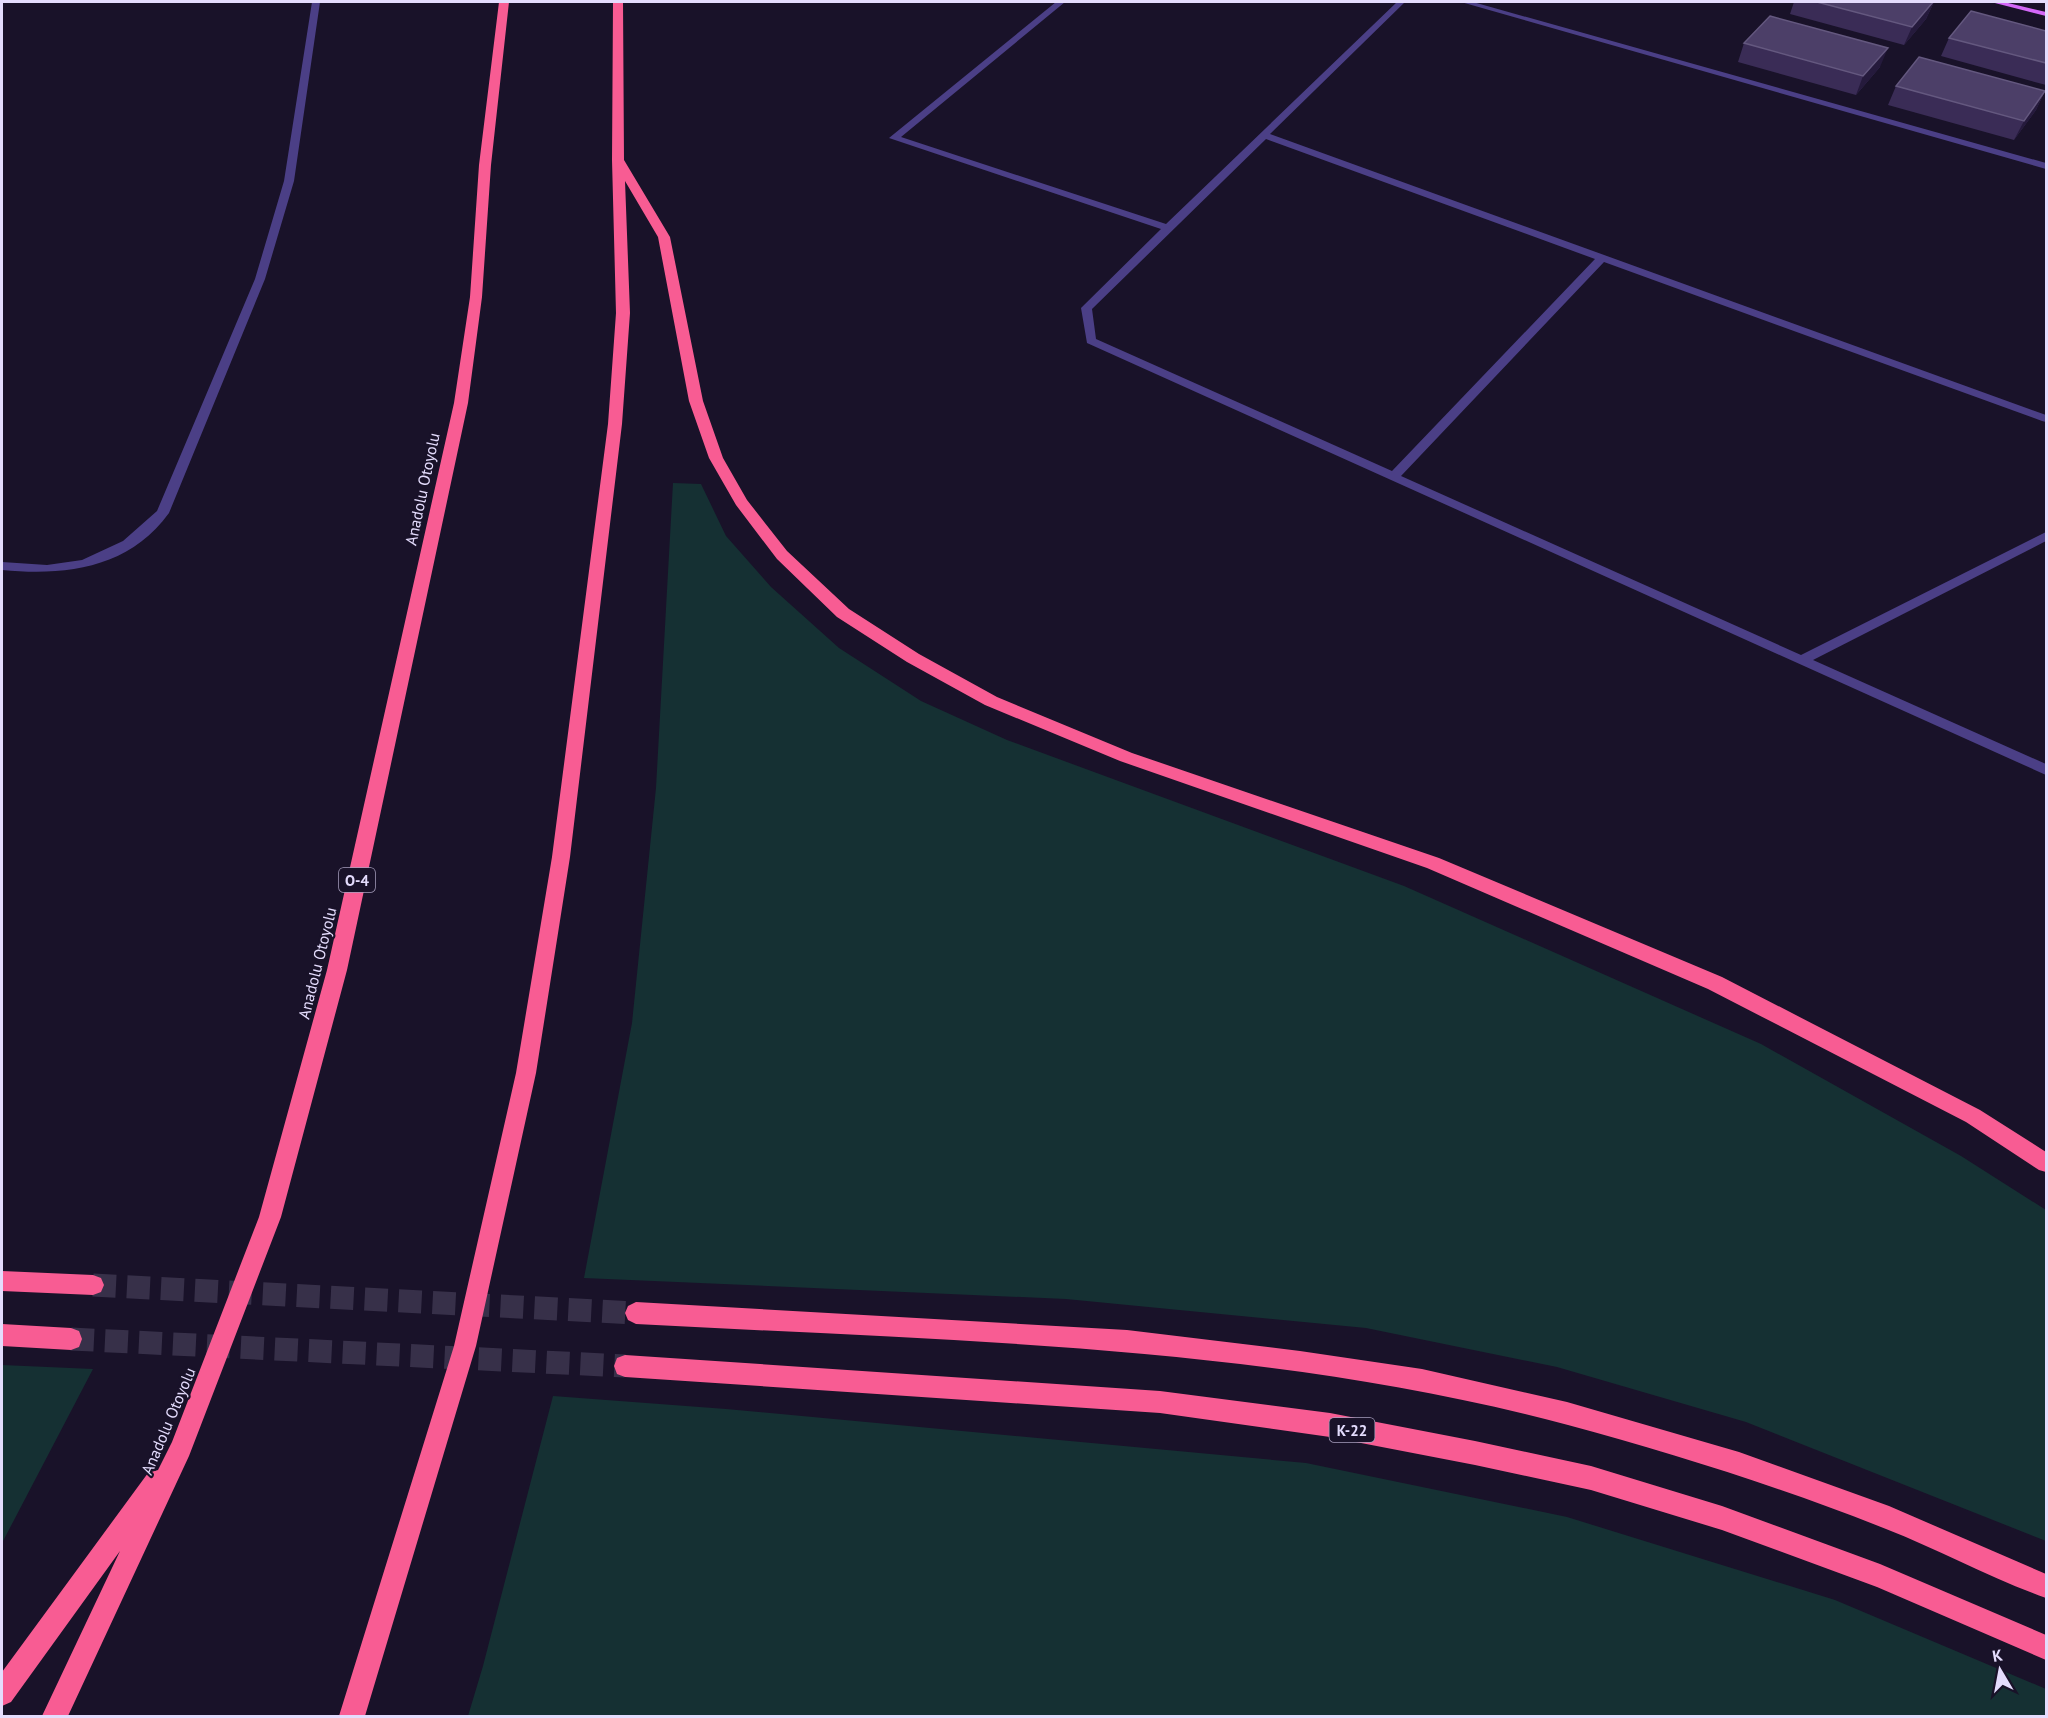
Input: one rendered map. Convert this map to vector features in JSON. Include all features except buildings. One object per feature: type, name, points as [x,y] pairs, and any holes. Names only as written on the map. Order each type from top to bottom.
[{"type":"highway","name":"Anadolu Otoyolu","points":[[55,1716],[180,1448],[270,1217],[340,958],[461,403],[476,297],[485,165],[504,2]]},
{"type":"highway","points":[[352,1716],[465,1346],[526,1073],[561,857],[615,424],[623,313],[618,160],[618,2]]},
{"type":"highway","points":[[618,160],[664,237],[696,401],[716,458],[741,502],[782,555],[843,613],[913,658],[991,701],[1126,757],[1433,863],[1715,983],[1973,1116],[2046,1163]]},
{"type":"highway","points":[[2,1281],[93,1285]]},
{"type":"highway","points":[[636,1313],[1127,1341],[1300,1362],[1422,1380],[1567,1413],[1739,1464],[1889,1518],[2046,1586]]},
{"type":"highway","points":[[2,1335],[71,1339]]},
{"type":"highway","name":"K-22","points":[[625,1366],[1160,1402],[1330,1425],[1475,1453],[1591,1478],[1722,1518],[1880,1576],[2046,1648]]},
{"type":"highway","points":[[2,1693],[180,1448]]},
{"type":"main road","points":[[1995,2],[2046,14]]},
{"type":"street","points":[[2,566],[53,569],[90,563],[121,549],[150,527],[163,513],[260,279],[289,181],[316,2]]},
{"type":"street","points":[[1061,2],[894,138],[1168,228]]},
{"type":"street","points":[[1401,2],[1086,308],[1091,341],[1804,659],[2046,770]]},
{"type":"street","points":[[1465,2],[2046,166]]},
{"type":"street","points":[[1264,135],[2046,419]]},
{"type":"street","points":[[1394,476],[1602,258]]},
{"type":"street","points":[[1804,659],[2046,536]]},
{"type":"green space","points":[[673,483],[701,484],[726,536],[771,587],[839,648],[921,701],[1007,740],[1404,886],[1761,1044],[1961,1156],[2046,1210],[2046,1541],[1746,1422],[1557,1367],[1366,1328],[1066,1299],[584,1278],[632,1023],[656,788]]},
{"type":"green space","points":[[2,1365],[93,1369],[2,1543]]},
{"type":"green space","points":[[553,1396],[726,1409],[1306,1463],[1567,1517],[1835,1600],[2046,1689],[2046,1716],[468,1716]]},
{"type":"tunnel","points":[[93,1285],[636,1313]]},
{"type":"tunnel","points":[[71,1339],[625,1366]]}]
